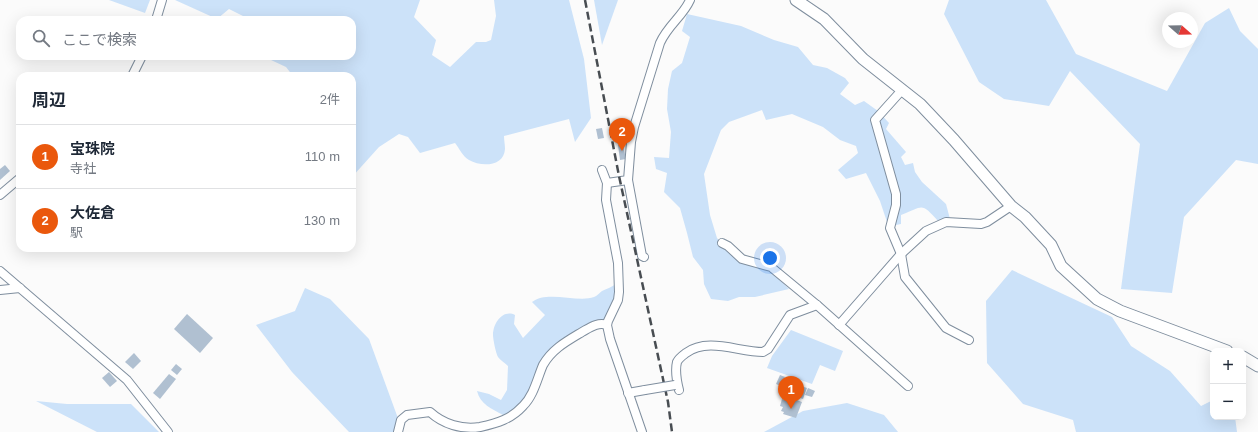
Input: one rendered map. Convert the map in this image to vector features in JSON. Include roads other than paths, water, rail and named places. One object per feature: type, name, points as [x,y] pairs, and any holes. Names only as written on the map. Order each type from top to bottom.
[{"type":"street","points":[[157,16],[162,0]]},
{"type":"street","points":[[644,257],[642,256],[628,180],[631,142],[634,127],[664,33],[687,7],[690,0]]},
{"type":"street","points":[[796,0],[824,19],[862,59],[920,104],[954,140],[1011,206],[1025,217],[1051,245],[1061,266],[1097,299],[1120,311],[1219,348]]},
{"type":"street","points":[[134,72],[140,60]]},
{"type":"street","points":[[902,90],[875,120],[896,194],[896,205],[890,228],[901,254],[905,277],[946,328],[969,340]]},
{"type":"street","points":[[602,170],[607,183],[606,200],[618,264],[619,292],[618,300],[608,321],[610,339],[642,432]]},
{"type":"street","points":[[607,183],[628,180]]},
{"type":"street","points":[[0,195],[16,181]]},
{"type":"street","points":[[839,325],[901,254],[926,230],[942,223],[983,223],[1011,206]]},
{"type":"street","points":[[722,243],[728,246],[742,259],[771,266],[908,386]]},
{"type":"street","points":[[0,271],[127,380],[168,432]]},
{"type":"street","points":[[0,290],[20,288]]},
{"type":"street","points":[[628,393],[677,386],[678,360],[688,351],[706,346],[719,346],[763,352],[768,349],[790,315],[817,305]]},
{"type":"street","points":[[398,432],[401,420],[407,415],[430,412],[438,420],[469,428],[491,425],[509,419],[528,400],[543,366],[552,353],[567,341],[595,325],[608,325]]},
{"type":"street","points":[[1246,359],[1258,366]]},
{"type":"railway","points":[[585,0],[619,176],[668,402],[672,432]]},
{"type":"place","name":"大佐倉","points":[[622,151]]},
{"type":"place","name":"宝珠院","points":[[791,409]]}]
